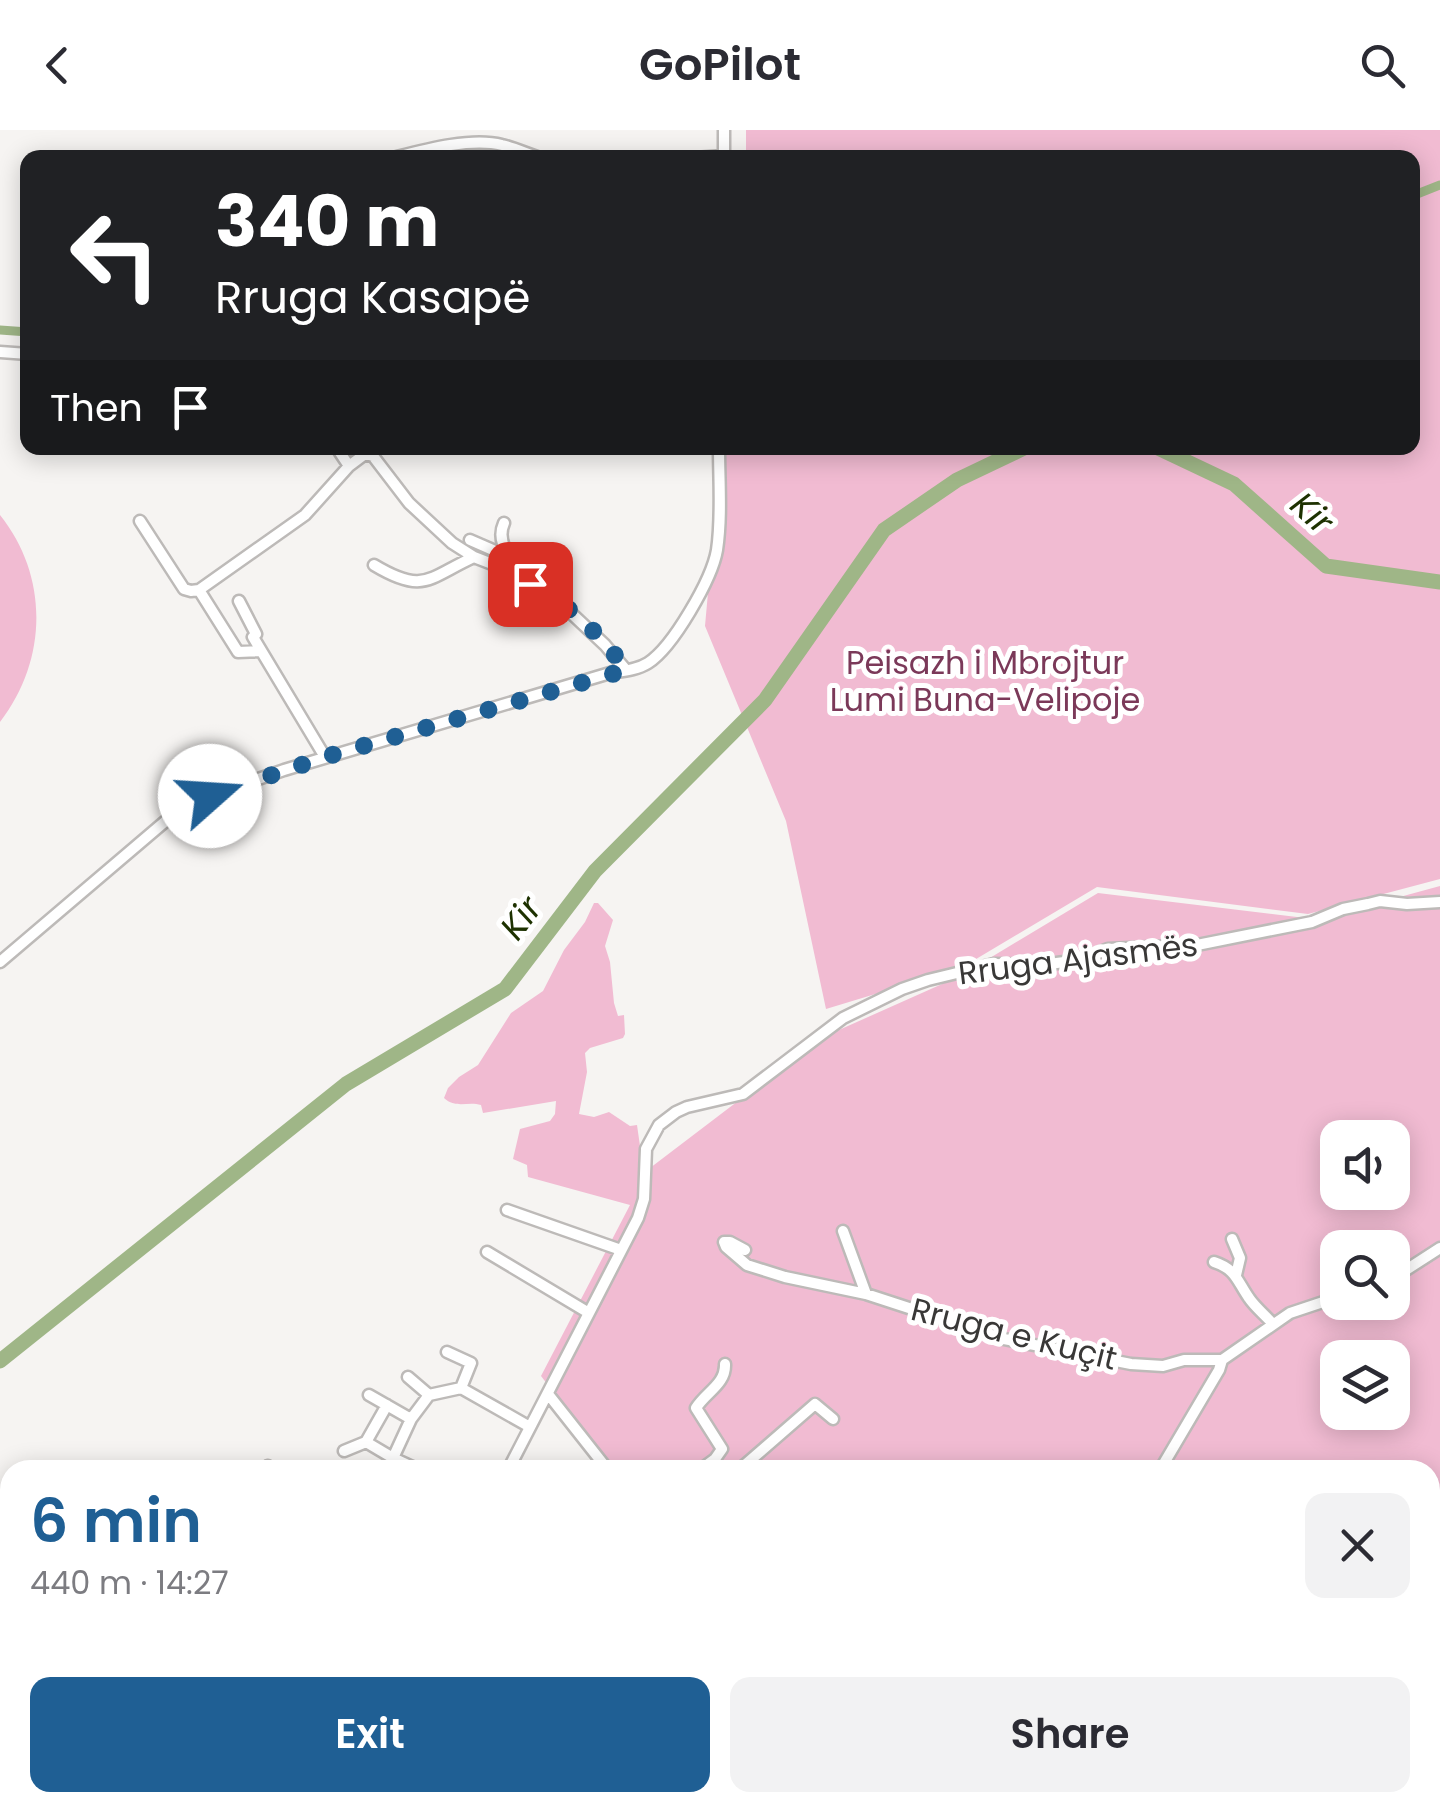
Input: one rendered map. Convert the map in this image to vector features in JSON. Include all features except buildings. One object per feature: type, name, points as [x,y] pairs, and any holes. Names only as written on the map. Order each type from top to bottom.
[{"type":"street","points":[[422,150],[481,142],[518,150]]},
{"type":"street","points":[[341,455],[349,466]]},
{"type":"street","points":[[140,521],[184,589],[199,590],[304,515],[349,466],[365,455]]},
{"type":"street","points":[[374,455],[409,503],[452,543],[555,598]]},
{"type":"street","points":[[0,962],[185,807],[325,757],[650,662],[695,604],[714,563],[718,542],[719,455]]},
{"type":"street","points":[[504,523],[500,530],[512,559]]},
{"type":"street","points":[[470,540],[512,559],[593,632],[626,670]]},
{"type":"street","points":[[374,565],[395,578],[424,582],[474,557]]},
{"type":"street","points":[[199,590],[238,652],[261,651]]},
{"type":"street","points":[[239,601],[256,634],[253,638],[325,757]]},
{"type":"street","name":"Rruga Ajasmës","points":[[622,1250],[642,1208],[646,1149],[659,1125],[676,1112],[743,1094],[854,1010],[928,980],[994,964],[1041,965],[1080,960],[1108,949],[1185,946],[1312,922],[1343,909],[1380,902],[1440,902]]},
{"type":"street","points":[[507,1210],[622,1250],[513,1460]]},
{"type":"street","name":"Rruga e Kuçit","points":[[843,1231],[866,1294]]},
{"type":"street","points":[[1232,1239],[1240,1258],[1236,1275]]},
{"type":"street","name":"Rruga e Kuçit","points":[[745,1250],[724,1242],[747,1265],[866,1294],[982,1333],[1109,1361],[1163,1366],[1202,1358],[1222,1360]]},
{"type":"street","points":[[1410,1267],[1440,1248]]},
{"type":"street","points":[[488,1252],[589,1313]]},
{"type":"street","points":[[1214,1262],[1236,1275],[1250,1300],[1272,1323]]},
{"type":"street","points":[[1166,1460],[1222,1360],[1272,1323],[1320,1303]]},
{"type":"street","points":[[447,1352],[471,1363],[460,1388]]},
{"type":"street","points":[[715,1459],[721,1445],[696,1408],[725,1376],[725,1364]]},
{"type":"street","points":[[408,1377],[430,1395]]},
{"type":"street","points":[[392,1458],[411,1420],[430,1395],[460,1388],[530,1427]]},
{"type":"street","points":[[548,1394],[600,1460]]},
{"type":"street","points":[[369,1395],[411,1420]]},
{"type":"street","points":[[344,1451],[366,1442],[387,1406]]},
{"type":"street","points":[[751,1460],[810,1406],[820,1406],[833,1418]]},
{"type":"street","points":[[366,1442],[396,1460]]},
{"type":"green space","name":"Peisazh i Mbrojtur Lumi Buna-Velipoje","points":[[746,130],[1440,130],[1440,879],[1308,914],[1097,887],[961,968],[826,1009],[786,821],[705,626],[720,455],[1420,455],[1420,150],[746,150]]},
{"type":"green space","points":[[0,515],[27,564],[36,618],[27,672],[0,722]]},
{"type":"green space","points":[[1440,886],[1440,1460],[605,1460],[541,1376],[630,1205],[528,1177],[527,1165],[513,1159],[520,1129],[550,1121],[556,1101],[483,1113],[481,1105],[458,1104],[444,1098],[459,1077],[478,1065],[511,1013],[543,991],[594,903],[613,920],[605,946],[614,1003],[618,1016],[624,1015],[625,1034],[585,1053],[587,1072],[579,1114],[594,1117],[609,1112],[630,1126],[637,1125],[640,1188],[650,1168],[821,1038],[960,976],[1098,893],[1297,917],[1330,916]]},
{"type":"waterway","points":[[1420,193],[1440,185]]},
{"type":"waterway","points":[[0,330],[20,331]]},
{"type":"waterway","name":"Kir","points":[[0,1361],[346,1084],[505,989],[595,871],[765,700],[884,530],[957,480],[1009,455]]},
{"type":"waterway","name":"Kir","points":[[1173,455],[1234,484],[1326,566],[1440,582]]},
{"type":"route","points":[[210,796],[325,757],[626,670],[564,605],[530,584]]}]
